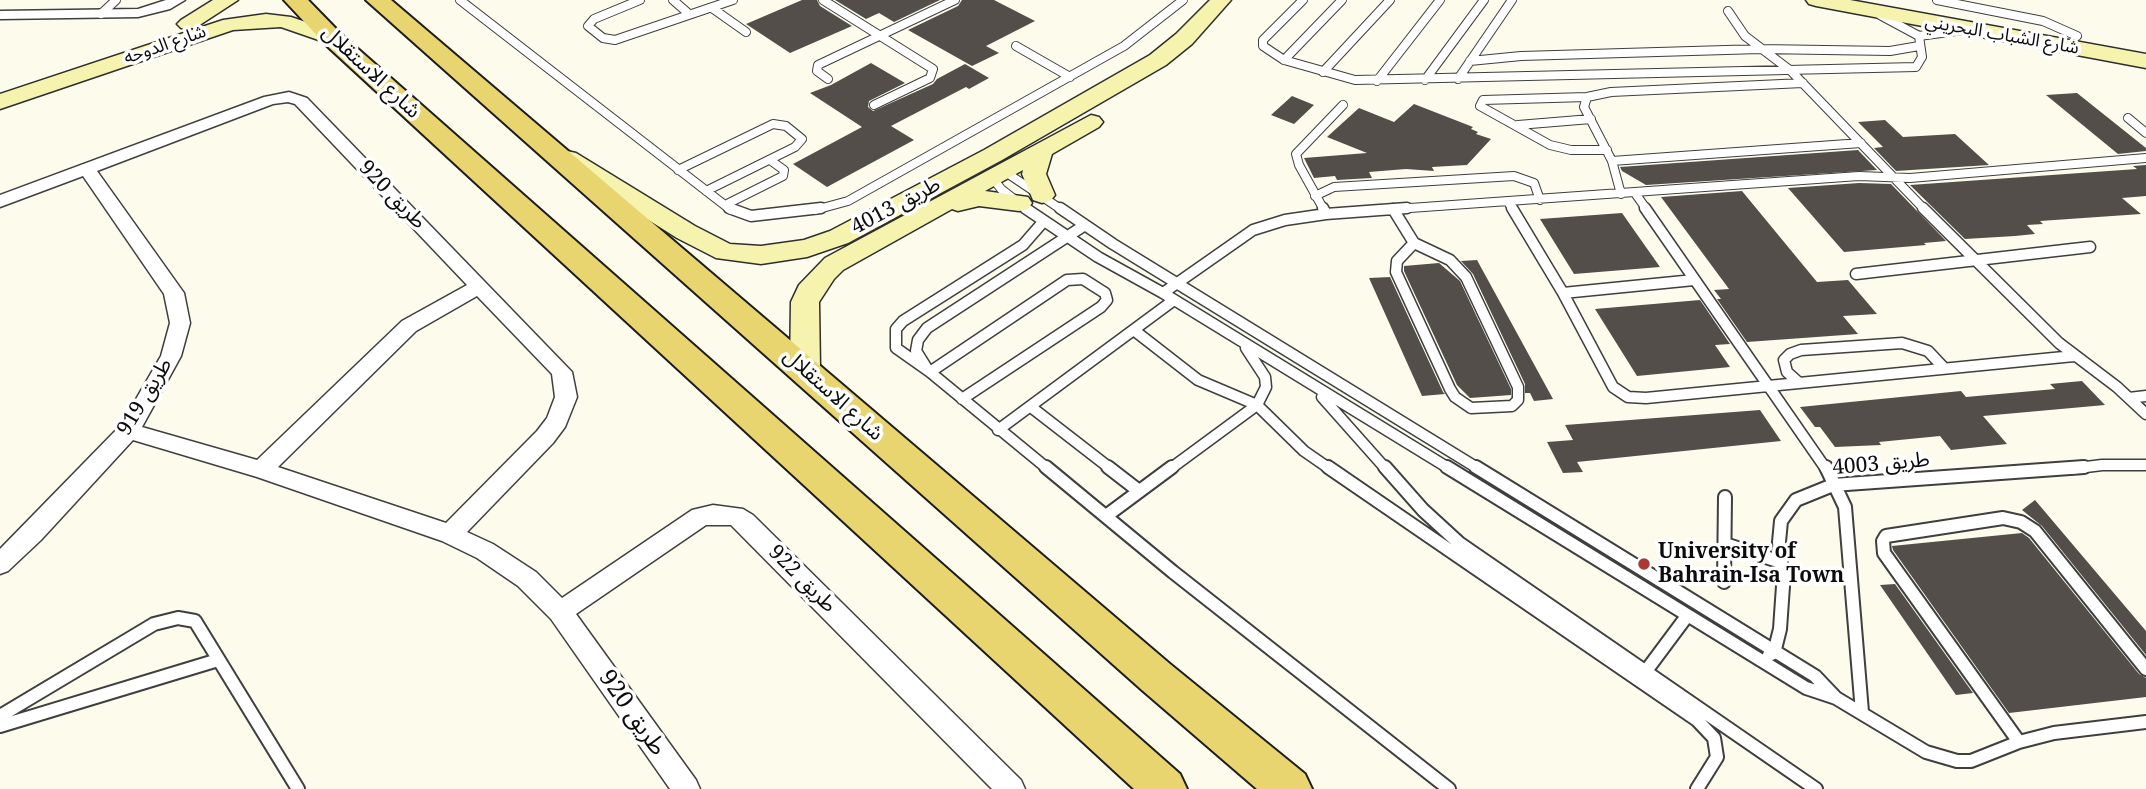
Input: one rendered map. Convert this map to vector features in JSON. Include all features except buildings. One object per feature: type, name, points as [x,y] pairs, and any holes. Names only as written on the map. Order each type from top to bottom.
[{"type":"main road","name":"شارع الاستقلال","points":[[295,0],[333,39],[1165,789]]},
{"type":"main road","name":"شارع الاستقلال","points":[[377,0],[805,369],[1146,668],[1290,789]]},
{"type":"street","points":[[0,15],[100,14],[151,10],[178,0]]},
{"type":"street","name":"شارع الدوحه","points":[[0,91],[171,32],[198,20],[228,0]]},
{"type":"street","name":"طريق 4013","points":[[805,369],[805,302],[816,282],[834,264],[940,207],[989,168],[1158,60],[1221,0]]},
{"type":"street","name":"طريق 4013","points":[[549,147],[703,242],[725,252],[761,255],[807,248],[839,237],[989,168],[1040,152],[1144,90],[1198,52],[1229,19],[1242,0]]},
{"type":"street","name":"شارع الشباب البحريني","points":[[1816,0],[2146,61]]},
{"type":"street","name":"شارع الشباب البحريني","points":[[1889,0],[2146,48]]},
{"type":"street","name":"شارع الدوحه","points":[[0,102],[230,24],[284,21],[333,39]]},
{"type":"street","name":"طريق 920","points":[[0,201],[270,100],[296,98],[562,372],[566,397],[557,421],[545,437],[450,534]]},
{"type":"street","points":[[940,207],[979,198],[1030,199],[1040,152]]},
{"type":"street","name":"طريق 919","points":[[0,564],[33,533],[129,431],[171,356],[180,323],[174,293],[87,169]]},
{"type":"street","points":[[261,470],[409,326],[479,286]]},
{"type":"street","name":"طريق 920","points":[[129,431],[261,470],[450,534],[485,551],[527,579],[561,612],[686,789]]},
{"type":"street","name":"طريق 922","points":[[561,612],[700,517],[724,514],[735,516],[755,532],[1012,789]]},
{"type":"lane","points":[[100,14],[116,0]]},
{"type":"lane","points":[[460,0],[734,212],[751,216],[811,211],[848,201],[1135,39],[1183,0]]},
{"type":"lane","points":[[640,0],[594,19],[588,26],[603,38],[615,40],[733,0]]},
{"type":"lane","points":[[673,0],[689,14]]},
{"type":"lane","points":[[824,0],[930,66],[933,74],[924,81],[874,105]]},
{"type":"lane","points":[[828,79],[817,71],[818,65],[955,0]]},
{"type":"lane","points":[[1303,0],[1263,40],[1266,50],[1284,60],[1322,72],[1348,79],[1377,81],[1916,67],[1922,57],[1919,36]]},
{"type":"lane","points":[[1284,60],[1342,0]]},
{"type":"lane","points":[[1322,72],[1390,0]]},
{"type":"lane","points":[[1377,81],[1440,0]]},
{"type":"lane","points":[[1425,80],[1484,0]]},
{"type":"lane","points":[[1458,79],[1512,0]]},
{"type":"lane","points":[[1937,0],[2043,21],[2077,36]]},
{"type":"lane","points":[[712,8],[746,32]]},
{"type":"lane","points":[[1861,9],[1890,19],[1919,36],[1972,30]]},
{"type":"lane","points":[[1728,11],[1745,36],[1791,71],[1891,176],[2074,356],[2146,414]]},
{"type":"lane","points":[[1016,46],[1070,77]]},
{"type":"lane","points":[[1470,61],[1760,49],[1889,51],[1919,46]]},
{"type":"lane","points":[[1606,150],[1571,150],[1550,145],[1518,125],[1484,109],[1480,102],[1587,97],[1611,92],[1803,83]]},
{"type":"lane","points":[[1587,97],[1584,107],[1612,161],[1621,194]]},
{"type":"lane","points":[[1326,214],[1298,165],[1296,154],[1343,105]]},
{"type":"lane","points":[[2127,118],[2146,133]]},
{"type":"lane","points":[[1518,125],[1591,119]]},
{"type":"lane","points":[[678,170],[768,126],[782,125],[800,136],[799,145],[706,191]]},
{"type":"lane","points":[[1612,161],[1861,143]]},
{"type":"lane","points":[[1163,293],[1253,230],[1284,220],[1326,214],[1859,176],[1924,177],[2146,158]]},
{"type":"lane","points":[[725,205],[783,176],[784,170],[770,160]]},
{"type":"lane","points":[[989,168],[1030,199],[1085,225],[1815,676],[1836,698]]},
{"type":"lane","points":[[989,168],[1030,199],[1043,222],[1067,237],[1163,293],[1806,688],[1836,698],[1926,752],[1957,761],[1971,761],[2018,742],[2078,729],[2146,722]]},
{"type":"lane","points":[[1315,196],[1334,187],[1514,176],[1534,183],[1540,200]]},
{"type":"lane","points":[[1634,192],[1766,385],[1817,453],[1844,507],[1862,712]]},
{"type":"lane","points":[[1508,202],[1563,293],[1613,387],[1628,397],[1646,398],[1797,381],[2074,356]]},
{"type":"lane","points":[[1393,209],[1414,243],[1450,260],[1466,277],[1518,387],[1518,400],[1512,407],[1471,408],[1455,397],[1450,389],[1396,272],[1397,261],[1414,243]]},
{"type":"lane","points":[[1043,222],[1023,245],[916,311],[896,329],[896,348],[930,372],[998,430],[1448,789]]},
{"type":"lane","points":[[930,372],[916,351],[918,340],[927,328],[1085,225]]},
{"type":"lane","points":[[1856,274],[2090,247]]},
{"type":"lane","points":[[930,372],[1067,280],[1083,279],[1105,293],[1107,300],[1101,307],[962,399]]},
{"type":"lane","points":[[1563,293],[1694,280]]},
{"type":"lane","points":[[946,292],[961,304]]},
{"type":"lane","points":[[998,430],[1174,300]]},
{"type":"lane","points":[[1135,331],[1198,380],[1257,405],[1304,451],[1697,720],[1714,737],[1717,757],[1697,789]]},
{"type":"lane","points":[[1105,516],[1257,405],[1266,387],[1265,377],[1243,342]]},
{"type":"lane","points":[[1797,381],[1787,372],[1784,360],[1790,354],[1801,350],[1902,343],[1928,351],[1944,368]]},
{"type":"lane","points":[[1314,388],[1423,510],[1459,543],[1816,789]]},
{"type":"lane","points":[[2129,398],[2146,396]]},
{"type":"lane","points":[[1031,407],[1139,491]]},
{"type":"lane","name":"طريق 4003","points":[[1774,653],[1780,629],[1783,586],[1780,531],[1787,509],[1796,500],[1833,485],[2046,472],[2102,465],[2146,465]]},
{"type":"lane","points":[[1724,582],[1725,497]]},
{"type":"lane","points":[[2018,742],[1884,553],[1882,548],[1886,537],[2003,518],[2021,522],[2035,531],[2146,669]]},
{"type":"lane","points":[[1725,544],[1780,562]]},
{"type":"lane","points":[[1646,671],[1687,616]]},
{"type":"lane","points":[[0,716],[154,624],[178,618],[195,621],[298,789]]},
{"type":"lane","points":[[1760,660],[1774,653]]},
{"type":"lane","points":[[0,726],[218,660]]},
{"type":"place","name":"University of Bahrain-Isa Town","points":[[1644,564]]}]
